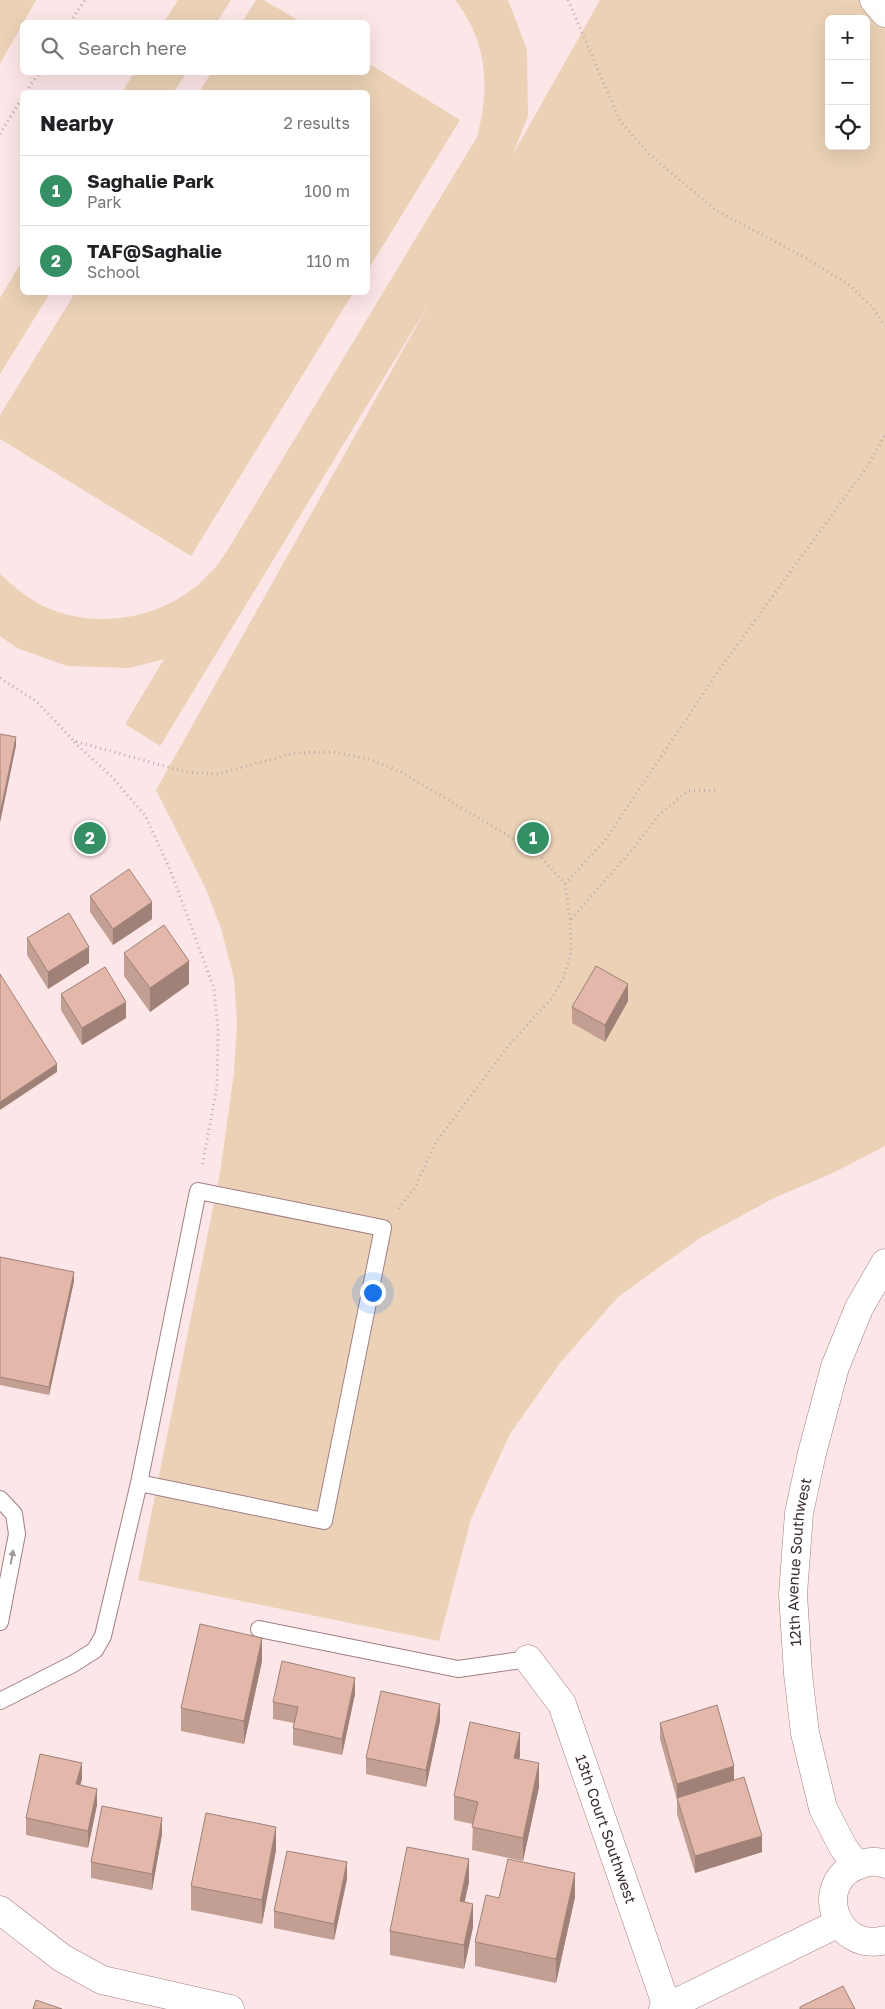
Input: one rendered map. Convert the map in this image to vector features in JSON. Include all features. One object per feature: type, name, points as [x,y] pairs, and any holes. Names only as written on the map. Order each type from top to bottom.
[{"type":"street","name":"12th Avenue Southwest","points":[[856,1865],[843,1847],[823,1808],[805,1733],[798,1674],[793,1594],[799,1513],[812,1452],[835,1367],[859,1308],[885,1262]]},
{"type":"street","name":"13th Court Southwest","points":[[528,1659],[562,1704],[671,2007]]},
{"type":"street","points":[[885,1864],[869,1862],[856,1865],[840,1878],[832,1897],[834,1911],[839,1923],[849,1934],[862,1940],[876,1942],[885,1940]]},
{"type":"street","points":[[0,1910],[62,1958],[102,1980],[230,2009]]},
{"type":"street","points":[[671,2007],[839,1923]]},
{"type":"lane","points":[[0,1701],[73,1664],[95,1650],[103,1636],[139,1483],[198,1191],[383,1228],[324,1520],[139,1483]]},
{"type":"lane","points":[[0,1500],[14,1514],[17,1534],[0,1622]]},
{"type":"lane","points":[[260,1629],[458,1669],[528,1659]]},
{"type":"path","points":[[71,20],[85,0]]},
{"type":"path","points":[[568,0],[620,122],[650,155],[717,211],[802,256],[848,284],[873,308],[885,326]]},
{"type":"path","points":[[27,90],[37,75]]},
{"type":"path","points":[[0,134],[20,101]]},
{"type":"path","points":[[565,884],[604,840],[724,664],[869,464],[885,435]]},
{"type":"path","points":[[0,678],[36,701],[111,776],[145,815],[171,872],[214,988],[218,1031],[217,1086],[198,1191]]},
{"type":"path","points":[[74,741],[186,772],[217,774],[295,753],[334,752],[369,759],[401,772],[536,852],[565,884],[570,920],[571,952],[563,978],[552,998],[510,1044],[436,1142],[414,1189],[383,1228]]},
{"type":"path","points":[[570,920],[632,850],[659,815],[688,791],[717,790]]},
{"type":"shaded area","points":[[0,0],[36,0],[25,20],[20,20],[20,28],[0,64]]},
{"type":"shaded area","points":[[178,0],[231,0],[218,20],[165,20]]},
{"type":"shaded area","points":[[256,0],[264,0],[298,20],[243,20]]},
{"type":"shaded area","points":[[455,0],[508,0],[527,50],[528,116],[512,156],[600,0],[874,0],[885,13],[885,1146],[835,1172],[774,1198],[700,1238],[618,1297],[560,1363],[510,1434],[471,1519],[439,1641],[138,1580],[220,1173],[234,1073],[237,1023],[234,979],[221,928],[205,887],[156,790],[430,302],[160,746],[125,724],[164,659],[130,668],[67,666],[17,648],[0,636],[0,574],[20,592],[43,606],[65,614],[87,618],[110,619],[133,616],[154,610],[194,588],[211,572],[227,551],[477,137],[484,100],[484,83],[480,49],[474,32]]},
{"type":"shaded area","points":[[370,64],[460,120],[370,267],[370,90],[200,90],[210,75],[370,75]]},
{"type":"shaded area","points":[[133,75],[185,75],[175,90],[123,90]]},
{"type":"shaded area","points":[[20,264],[20,295],[49,295],[0,374],[0,298]]},
{"type":"shaded area","points":[[74,295],[352,295],[191,556],[0,439],[0,415]]},
{"type":"building","points":[[0,734],[16,737],[0,814]]},
{"type":"building","points":[[129,869],[152,902],[113,929],[90,896]]},
{"type":"building","points":[[69,913],[89,947],[48,972],[27,938]]},
{"type":"building","points":[[164,925],[189,961],[150,988],[124,953]]},
{"type":"building","points":[[596,966],[628,984],[605,1025],[572,1007]]},
{"type":"building","points":[[105,967],[126,1002],[82,1028],[61,994]]},
{"type":"building","points":[[0,974],[57,1064],[0,1102]]},
{"type":"building","points":[[0,1257],[74,1272],[49,1387],[0,1377]]},
{"type":"building","points":[[200,1624],[262,1638],[244,1721],[181,1708]]},
{"type":"building","points":[[282,1661],[355,1678],[342,1739],[293,1728],[298,1707],[273,1702]]},
{"type":"building","points":[[381,1691],[440,1704],[426,1770],[366,1758]]},
{"type":"building","points":[[717,1705],[734,1766],[677,1784],[660,1723]]},
{"type":"building","points":[[470,1722],[520,1733],[514,1758],[539,1763],[523,1838],[472,1827],[478,1802],[454,1796]]},
{"type":"building","points":[[40,1754],[82,1763],[76,1784],[97,1789],[88,1831],[26,1818]]},
{"type":"building","points":[[744,1777],[762,1836],[695,1856],[677,1798]]},
{"type":"building","points":[[102,1806],[162,1818],[152,1874],[91,1862]]},
{"type":"building","points":[[206,1813],[276,1827],[262,1900],[191,1886]]},
{"type":"building","points":[[407,1847],[469,1859],[460,1901],[473,1904],[464,1945],[390,1931]]},
{"type":"building","points":[[287,1851],[347,1862],[334,1924],[274,1911]]},
{"type":"building","points":[[508,1859],[575,1873],[556,1959],[475,1942],[486,1895],[499,1898]]},
{"type":"building","points":[[843,1986],[855,2009],[800,2009],[800,2007]]},
{"type":"building","points":[[36,2000],[62,2009],[33,2009]]},
{"type":"place","name":"TAF@Saghalie","points":[[90,838]]},
{"type":"place","name":"Saghalie Park","points":[[533,838]]}]
